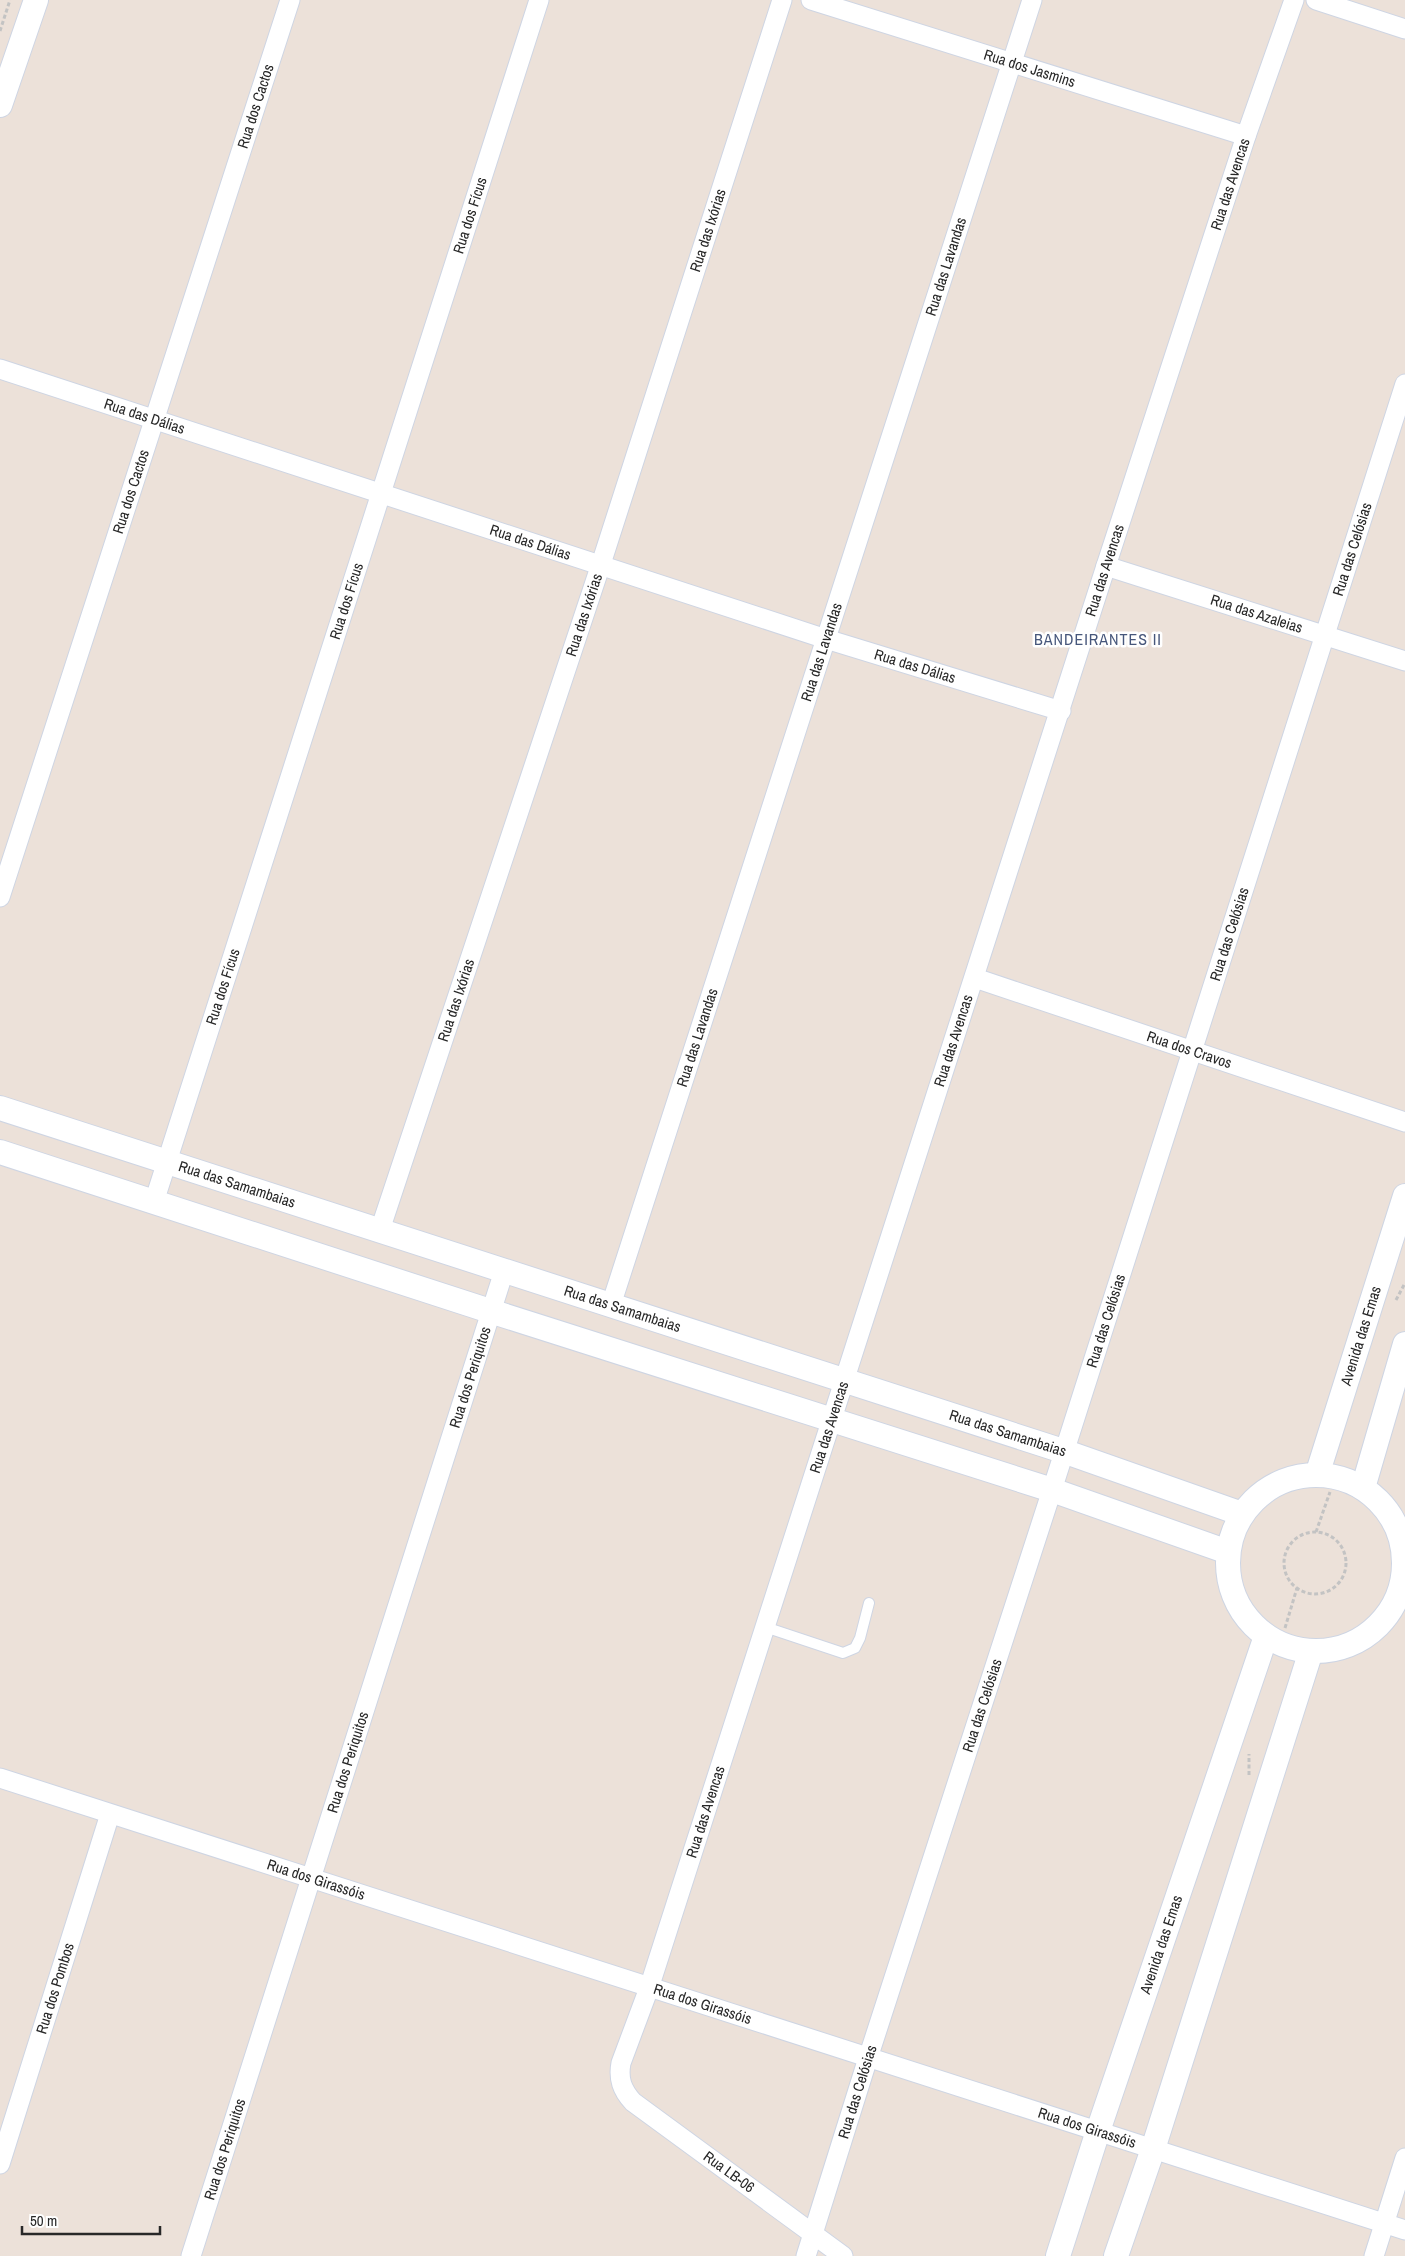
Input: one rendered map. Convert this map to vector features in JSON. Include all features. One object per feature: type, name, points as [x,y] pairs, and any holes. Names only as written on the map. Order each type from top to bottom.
[{"type":"street","points":[[0,106],[36,0]]},
{"type":"street","name":"Rua dos Cactos","points":[[0,897],[290,0]]},
{"type":"street","name":"Rua dos Fícus","points":[[154,1202],[539,0]]},
{"type":"street","name":"Rua das Ixórias","points":[[380,1230],[601,564],[782,0]]},
{"type":"street","name":"Rua dos Jasmins","points":[[811,0],[1246,136]]},
{"type":"street","name":"Rua das Lavandas","points":[[610,1305],[1032,0]]},
{"type":"street","name":"Rua das Avencas","points":[[621,2083],[619,2074],[621,2063],[649,1988],[1246,136],[1294,0]]},
{"type":"street","points":[[1316,0],[1405,29]]},
{"type":"street","name":"Rua das Dálias","points":[[0,369],[826,639],[1061,711]]},
{"type":"street","name":"Rua das Celósias","points":[[806,2256],[1405,384]]},
{"type":"street","name":"Rua das Azaleias","points":[[1106,566],[1405,661]]},
{"type":"street","name":"Rua dos Cravos","points":[[974,978],[1405,1122]]},
{"type":"street","name":"Rua das Samambaias","points":[[0,1108],[1063,1451],[1242,1514]]},
{"type":"street","points":[[0,1152],[1052,1490],[1228,1552]]},
{"type":"street","name":"Avenida das Emas","points":[[1317,1474],[1405,1196]]},
{"type":"street","name":"Rua dos Periquitos","points":[[191,2256],[504,1270]]},
{"type":"street","points":[[1363,1488],[1405,1344]]},
{"type":"street","points":[[1317,1474],[1349,1480],[1363,1488],[1378,1500],[1395,1523],[1404,1550],[1405,1569],[1399,1606],[1356,1641],[1331,1650],[1311,1651],[1280,1644],[1266,1636],[1254,1626],[1235,1600],[1230,1585],[1228,1552],[1231,1539],[1242,1514],[1253,1501],[1267,1490],[1299,1476],[1317,1474]]},
{"type":"street","name":"Avenida das Emas","points":[[1058,2256],[1098,2131],[1266,1636]]},
{"type":"street","points":[[1116,2256],[1153,2149],[1311,1651]]},
{"type":"street","name":"Rua dos Girassóis","points":[[0,1778],[1405,2230]]},
{"type":"street","name":"Rua dos Pombos","points":[[0,2164],[110,1814]]},
{"type":"street","name":"Rua LB-06","points":[[621,2083],[625,2094],[633,2102],[844,2256]]},
{"type":"street","points":[[1374,2256],[1405,2158]]},
{"type":"lane","points":[[765,1627],[843,1653],[855,1648],[860,1638],[868,1603]]},
{"type":"path","points":[[0,31],[10,0]]},
{"type":"path","points":[[1320,1532],[1338,1541],[1344,1550],[1346,1560],[1344,1574],[1335,1586],[1326,1592],[1311,1593],[1297,1588],[1290,1581],[1286,1571],[1287,1551],[1300,1536],[1320,1532]]},
{"type":"district","name":"BANDEIRANTES II","points":[[1098,639]]}]
